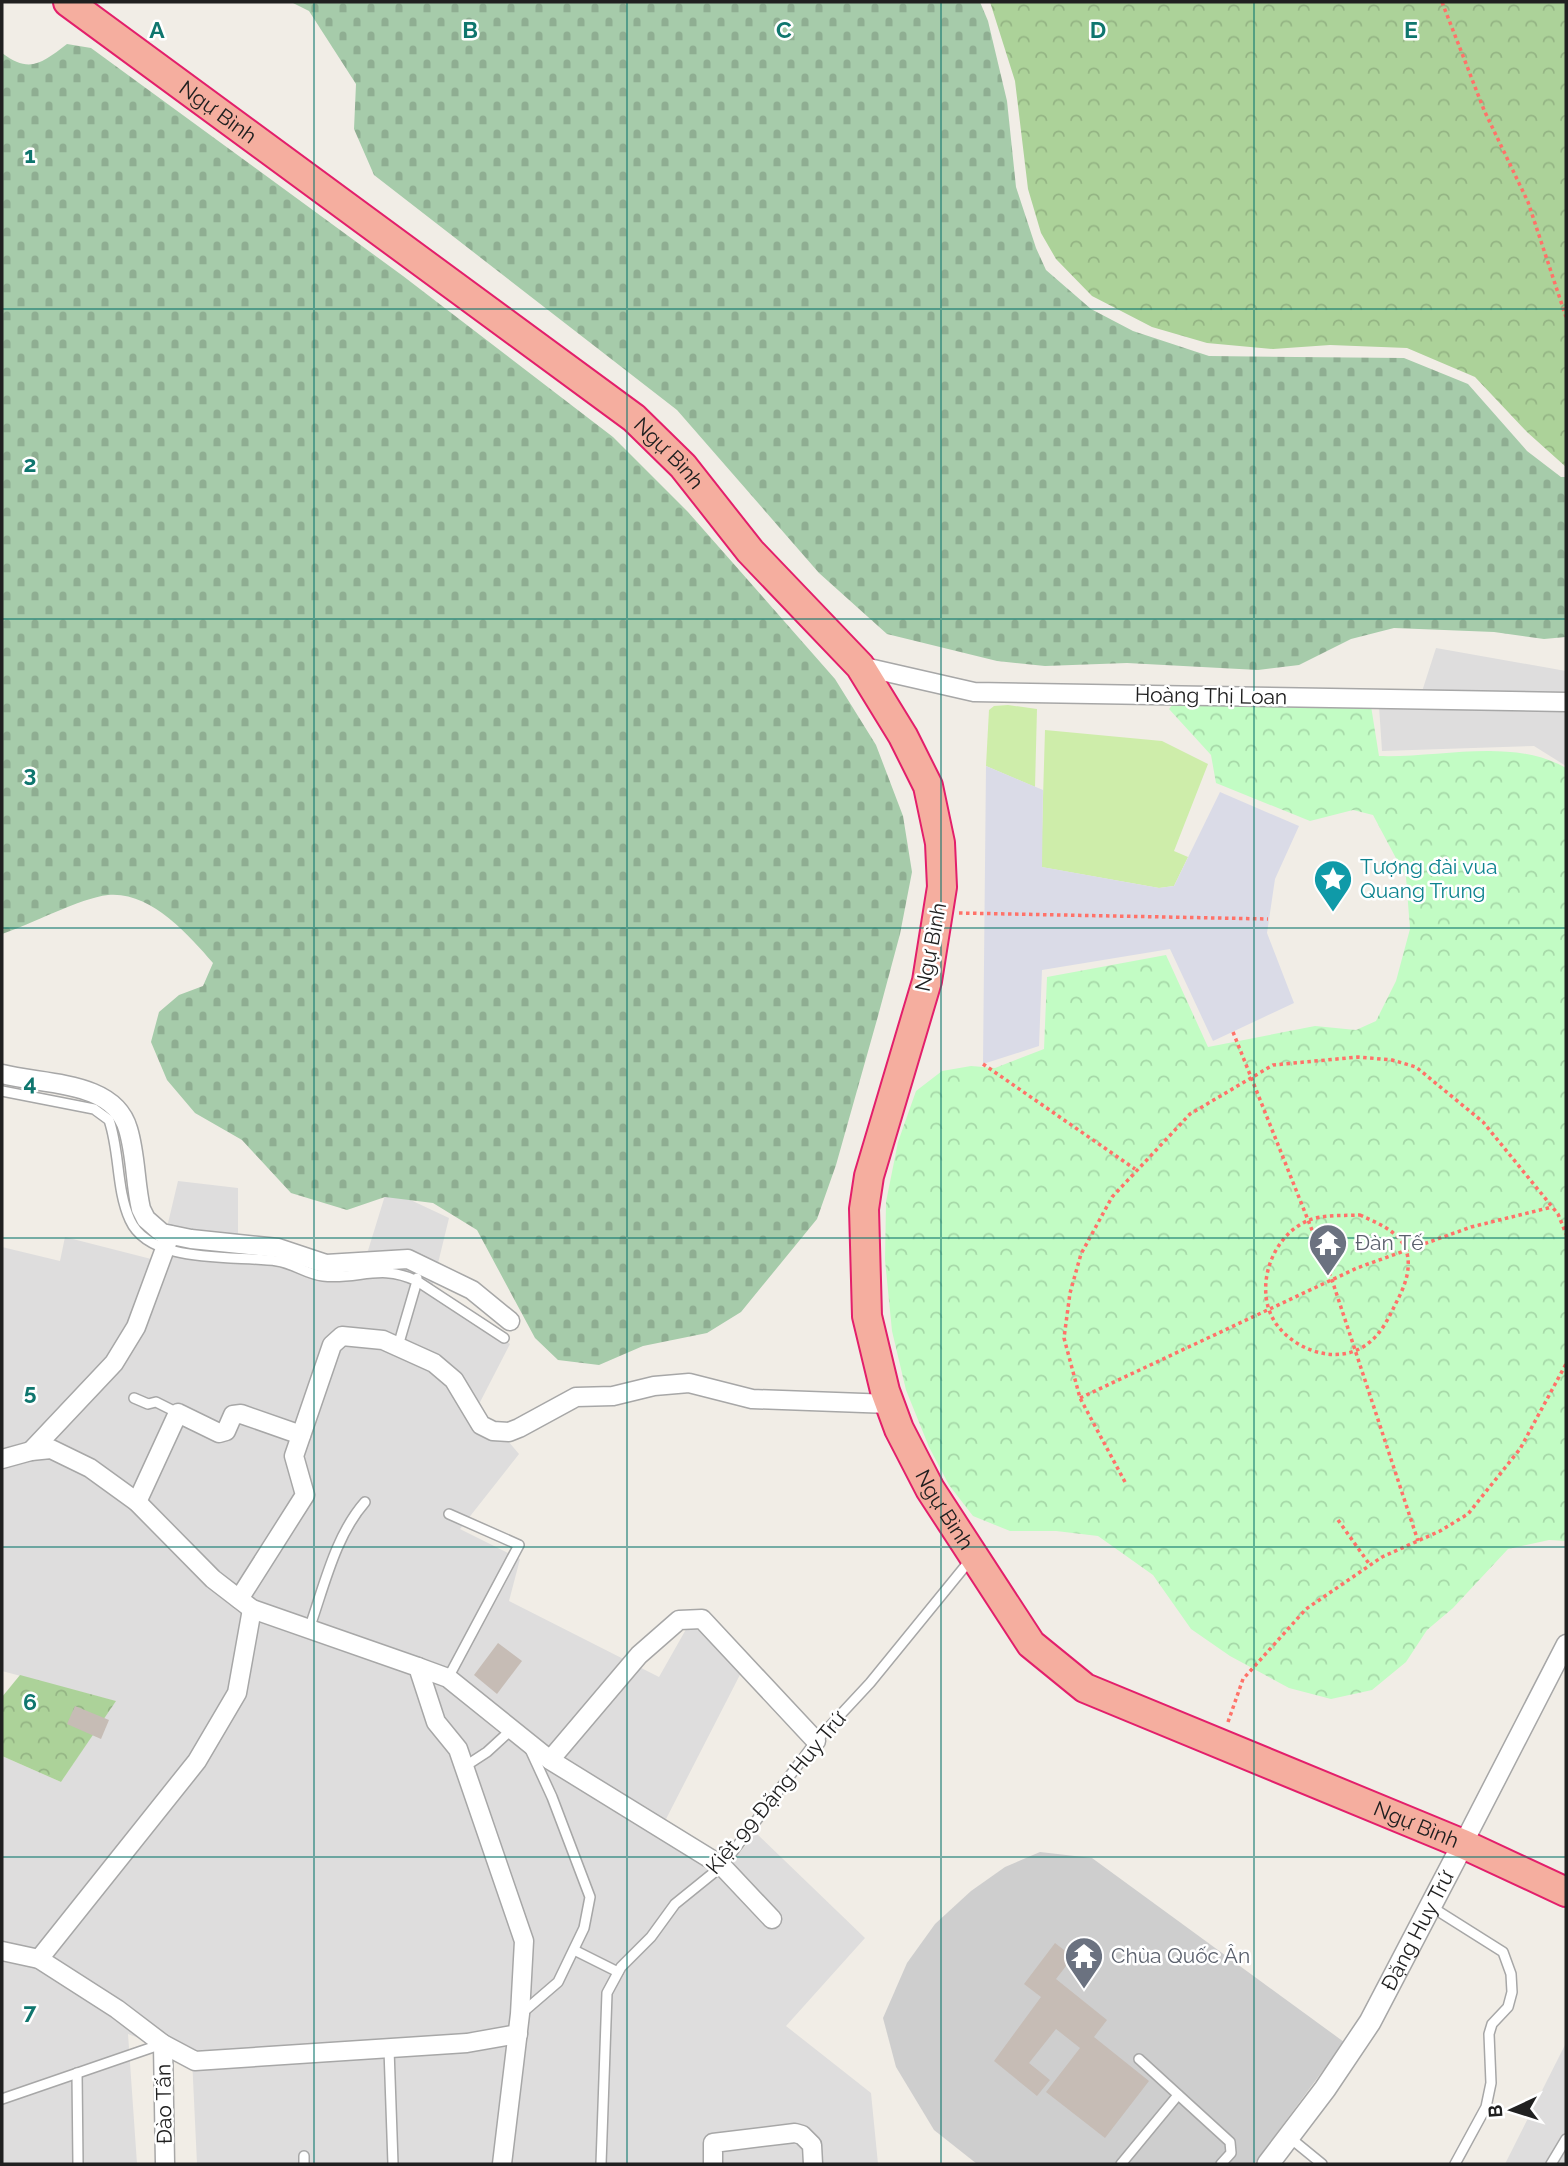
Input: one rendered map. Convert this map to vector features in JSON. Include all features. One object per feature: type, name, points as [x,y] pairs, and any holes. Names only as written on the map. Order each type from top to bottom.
[{"type":"highway","name":"Ngự Bình","points":[[68,2],[634,418],[683,466],[750,551],[860,666],[903,736],[928,786],[940,843],[942,887],[927,981],[869,1176],[864,1209],[867,1316],[890,1404],[930,1489],[1031,1644],[1085,1688],[1463,1844],[1566,1892]]},
{"type":"street","name":"Hoàng Thị Loan","points":[[860,666],[974,692],[1566,702]]},
{"type":"street","points":[[2,1074],[32,1082],[70,1086],[110,1101],[122,1112],[128,1126],[141,1209],[153,1228],[168,1242],[278,1248],[326,1264],[395,1259],[419,1272],[471,1290],[507,1329]]},
{"type":"street","points":[[31,1451],[114,1363],[136,1328],[168,1242]]},
{"type":"street","points":[[39,1959],[197,1761],[237,1693],[246,1604],[305,1495],[294,1456],[336,1339],[342,1336],[383,1340],[434,1363],[454,1380],[481,1425],[493,1431],[509,1432],[576,1398],[613,1396],[654,1386],[689,1383],[752,1399],[890,1404]]},
{"type":"street","points":[[137,1502],[178,1413],[219,1433],[226,1431],[233,1415],[241,1413],[301,1435]]},
{"type":"street","points":[[2,1459],[51,1449],[90,1468],[137,1502],[213,1579],[246,1604],[449,1678],[550,1760],[722,1866],[772,1919]]},
{"type":"street","points":[[550,1760],[639,1655],[679,1620],[702,1619],[816,1741]]},
{"type":"street","name":"Đặng Huy Trứ","points":[[1268,2164],[1370,2022],[1566,1644]]},
{"type":"street","points":[[418,1667],[436,1722],[458,1749],[524,1941],[520,2014],[502,2164]]},
{"type":"street","points":[[2,1951],[39,1959],[163,2044],[195,2061],[467,2043],[518,2034]]},
{"type":"street","name":"Đào Tấn","points":[[163,2044],[165,2164]]},
{"type":"street","points":[[713,2164],[713,2143],[795,2133],[802,2135],[812,2146],[813,2164]]},
{"type":"lane","points":[[2,1091],[94,1110],[109,1120],[130,1219],[143,1239],[168,1242]]},
{"type":"lane","points":[[398,1346],[419,1272]]},
{"type":"lane","points":[[134,1398],[148,1404],[156,1402],[178,1413]]},
{"type":"lane","points":[[309,1629],[340,1542],[352,1516],[365,1502]]},
{"type":"lane","points":[[449,1514],[519,1545],[449,1678]]},
{"type":"lane","name":"Kiệt 99 Đặng Huy Trứ","points":[[601,2164],[607,1993],[618,1972],[651,1937],[675,1904],[722,1866],[816,1741],[870,1683],[974,1556]]},
{"type":"lane","points":[[464,1767],[488,1752],[511,1730]]},
{"type":"lane","points":[[520,2014],[558,1982],[584,1928],[590,1897],[552,1797],[527,1744]]},
{"type":"lane","points":[[1430,1906],[1503,1952],[1511,1974],[1512,1992],[1508,2007],[1492,2024],[1489,2034],[1491,2083],[1486,2107],[1455,2164]]},
{"type":"lane","points":[[574,1950],[618,1972]]},
{"type":"lane","points":[[2,2099],[163,2044]]},
{"type":"lane","points":[[389,2049],[393,2164]]},
{"type":"lane","points":[[1139,2059],[1230,2142],[1231,2152],[1221,2164]]},
{"type":"lane","points":[[77,2073],[78,2164]]},
{"type":"lane","points":[[1121,2164],[1178,2095]]},
{"type":"lane","points":[[1289,2137],[1322,2164]]},
{"type":"lane","points":[[1551,2164],[1566,2139]]},
{"type":"path","points":[[1442,2],[1484,110],[1528,202],[1566,317]]},
{"type":"path","points":[[938,911],[982,915],[1268,919]]},
{"type":"path","points":[[1233,1032],[1332,1280],[1418,1541]]},
{"type":"path","points":[[1125,1482],[1080,1398],[1064,1338],[1070,1293],[1081,1254],[1095,1224],[1135,1169],[1190,1115],[1273,1065],[1357,1056],[1392,1060],[1416,1067],[1483,1122],[1552,1207],[1566,1234]]},
{"type":"path","points":[[982,1064],[1135,1169]]},
{"type":"path","points":[[1080,1398],[1332,1280],[1406,1250],[1471,1227],[1552,1207]]},
{"type":"path","points":[[1360,1215],[1384,1226],[1406,1250],[1408,1276],[1399,1298],[1386,1322],[1370,1342],[1355,1351],[1331,1354],[1302,1349],[1281,1331],[1266,1311],[1264,1291],[1268,1267],[1281,1242],[1308,1220],[1360,1215]]},
{"type":"path","points":[[1220,1744],[1243,1679],[1306,1609],[1370,1565],[1468,1514],[1520,1448],[1566,1364]]},
{"type":"path","points":[[1338,1520],[1370,1565]]},
{"type":"shaded area","points":[[1436,648],[1566,671],[1566,766],[1534,746],[1382,751],[1379,706],[1417,707]]},
{"type":"shaded area","points":[[986,766],[1043,790],[1042,867],[1159,888],[1174,886],[1220,792],[1299,826],[1275,879],[1267,933],[1294,1003],[1213,1041],[1170,949],[1042,970],[1039,1046],[983,1064]]},
{"type":"shaded area","points":[[178,1181],[238,1188],[238,1262],[366,1257],[387,1189],[449,1218],[432,1288],[510,1344],[478,1406],[519,1454],[460,1529],[520,1559],[509,1601],[659,1677],[689,1624],[746,1663],[665,1821],[732,1862],[756,1833],[865,1938],[786,2026],[871,2093],[878,2164],[197,2164],[192,2058],[128,2034],[137,2164],[2,2164],[2,1756],[61,1782],[115,1701],[2,1671],[2,1247],[60,1261],[65,1237],[159,1261]]},
{"type":"shaded area","name":"Chùa Quốc Ân","points":[[1040,1852],[1092,1858],[1344,2042],[1254,2164],[977,2164],[934,2130],[896,2067],[883,2018],[907,1963],[935,1924],[971,1891],[1005,1867]]},
{"type":"shaded area","points":[[1566,2043],[1566,2164],[1505,2164]]},
{"type":"green space","points":[[291,2],[980,2],[988,21],[1007,101],[1016,187],[1046,270],[1091,309],[1133,331],[1209,356],[1404,358],[1468,384],[1527,451],[1561,477],[1566,477],[1566,637],[1544,639],[1494,632],[1394,628],[1351,639],[1299,665],[1258,670],[1127,663],[1045,666],[997,661],[887,634],[819,573],[677,410],[374,175],[354,129],[356,84],[309,11]]},
{"type":"green space","points":[[990,2],[1566,2],[1566,467],[1527,432],[1475,377],[1407,348],[1330,345],[1273,349],[1207,343],[1152,327],[1092,296],[1056,259],[1041,233],[1028,189],[1015,81]]},
{"type":"green space","points":[[67,44],[91,48],[403,276],[613,437],[688,512],[835,679],[876,745],[903,816],[912,872],[900,934],[836,1165],[817,1219],[741,1312],[707,1333],[643,1346],[599,1365],[558,1360],[535,1338],[477,1230],[433,1203],[385,1197],[347,1210],[291,1193],[242,1140],[195,1113],[167,1080],[151,1042],[159,1012],[179,995],[203,986],[213,963],[180,928],[153,907],[124,896],[108,895],[84,901],[2,934],[2,53],[20,63],[36,64]]},
{"type":"green space","points":[[1174,703],[1371,706],[1379,756],[1499,751],[1522,753],[1566,768],[1566,1541],[1549,1540],[1508,1549],[1453,1608],[1427,1630],[1406,1662],[1372,1690],[1331,1699],[1289,1688],[1230,1656],[1191,1629],[1153,1575],[1098,1536],[1056,1531],[1010,1531],[973,1516],[949,1485],[929,1447],[906,1390],[892,1331],[885,1260],[886,1202],[898,1142],[916,1091],[942,1071],[971,1066],[995,1068],[1044,1049],[1047,977],[1166,955],[1208,1047],[1315,1026],[1356,1030],[1376,1021],[1396,981],[1410,929],[1406,877],[1373,815],[1353,810],[1310,821],[1216,783],[1211,755],[1169,709]]},
{"type":"green space","points":[[994,706],[1037,709],[1035,787],[986,766],[989,710]]},
{"type":"green space","points":[[1045,730],[1162,741],[1208,764],[1174,851],[1188,857],[1174,886],[1159,888],[1041,867]]},
{"type":"green space","points":[[20,1675],[116,1701],[61,1782],[2,1756],[2,1697]]},
{"type":"building","points":[[498,1643],[522,1661],[497,1694],[474,1675]]},
{"type":"building","points":[[75,1706],[109,1720],[101,1739],[67,1724]]},
{"type":"building","points":[[1055,1943],[1073,1957],[1056,1979],[1107,2020],[1094,2037],[1149,2081],[1105,2138],[1046,2092],[1080,2048],[1056,2029],[1029,2063],[1050,2080],[1037,2096],[994,2061],[1041,1997],[1024,1984]]},
{"type":"place","name":"Tượng đài vua Quang Trung","points":[[1333,913]]},
{"type":"place","name":"Đàn Tế","points":[[1328,1277]]},
{"type":"place","name":"Chùa Quốc Ân","points":[[1084,1990]]}]
